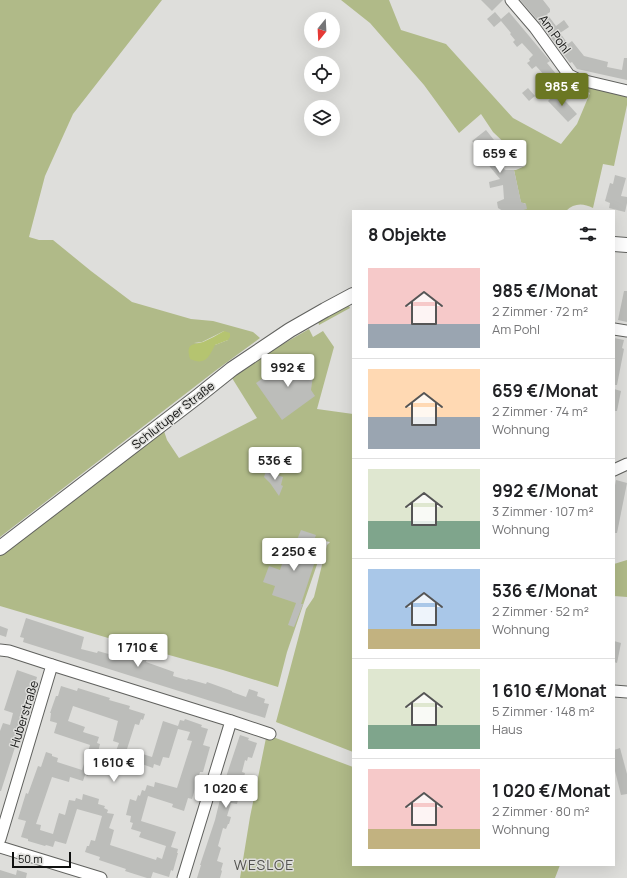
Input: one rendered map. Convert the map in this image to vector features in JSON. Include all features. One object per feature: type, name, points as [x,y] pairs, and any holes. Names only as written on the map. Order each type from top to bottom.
[{"type":"main road","points":[[615,244],[627,246]]},
{"type":"main road","name":"Schlutuper Straße","points":[[0,548],[232,369],[290,330],[352,296]]},
{"type":"street","name":"Am Pohl","points":[[511,0],[535,28],[569,75],[577,79],[627,91]]},
{"type":"street","points":[[615,329],[627,331]]},
{"type":"street","points":[[615,470],[627,464]]},
{"type":"street","points":[[0,650],[9,651],[270,734]]},
{"type":"street","name":"Huberstraße","points":[[0,839],[52,665]]},
{"type":"street","points":[[615,691],[627,692]]},
{"type":"street","points":[[183,878],[231,722]]},
{"type":"street","points":[[0,847],[101,878]]},
{"type":"shaded area","points":[[0,0],[162,0],[73,114],[45,176],[29,237],[39,240],[53,240],[132,302],[191,319],[213,321],[253,332],[260,338],[0,537]],"holes":[[[224,331],[228,340],[215,345],[194,343],[202,342]]]},
{"type":"shaded area","points":[[341,0],[389,0],[401,30],[446,44],[513,118],[561,144],[577,124],[590,93],[565,81],[568,79],[582,85],[627,97],[627,105],[614,166],[603,164],[593,208],[586,205],[575,205],[567,210],[521,210],[526,204],[521,203],[514,170],[525,166],[525,159],[513,151],[493,132],[481,114],[459,133],[424,85],[370,23]]},
{"type":"shaded area","points":[[347,302],[350,308],[319,325],[318,321]]},
{"type":"shaded area","points":[[309,329],[313,337],[323,331],[334,347],[317,409],[352,414],[352,752],[276,722],[306,609],[314,597],[327,545],[330,542],[325,541],[287,652],[278,687],[0,606],[0,556],[164,431],[167,440],[179,458],[257,418],[232,378],[276,348]]},
{"type":"shaded area","points":[[224,331],[230,333],[230,337],[228,340],[215,345],[206,359],[203,361],[195,361],[190,359],[190,346],[206,341]]},
{"type":"shaded area","points":[[627,560],[627,597],[615,596],[615,564]]},
{"type":"shaded area","points":[[273,737],[352,767],[352,866],[560,866],[555,878],[240,878],[250,817],[266,738],[272,740]]},
{"type":"building","points":[[481,0],[503,0],[492,11]]},
{"type":"building","points":[[520,0],[543,0],[550,9],[550,12],[547,14],[556,26],[564,20],[569,27],[560,33],[568,44],[572,41],[584,56],[608,62],[607,67],[622,70],[624,58],[627,58],[627,80],[577,69],[572,62],[570,63],[540,23]]},
{"type":"building","points":[[495,12],[501,19],[509,12],[550,61],[547,63],[557,75],[546,83],[542,78],[545,76],[536,66],[532,69],[527,63],[533,55],[522,43],[517,47],[513,42],[515,40],[510,34],[511,33],[501,21],[494,27],[487,19]]},
{"type":"building","points":[[528,88],[535,96],[529,101],[522,93]]},
{"type":"building","points":[[557,92],[577,114],[568,122],[548,101]]},
{"type":"building","points":[[486,130],[502,150],[494,157],[505,170],[514,170],[521,202],[526,204],[527,209],[501,210],[498,208],[497,202],[504,199],[503,185],[490,188],[489,182],[500,179],[477,151],[479,149],[472,141]]},
{"type":"building","points":[[615,175],[626,178],[621,196],[627,197],[625,212],[609,208],[610,203],[605,201],[610,183],[613,184]]},
{"type":"building","points":[[624,291],[627,291],[627,322],[618,320]]},
{"type":"building","points":[[615,338],[624,340],[622,348],[624,349],[617,385],[615,385]]},
{"type":"building","points":[[289,360],[293,366],[314,369],[311,390],[315,396],[282,420],[256,383]]},
{"type":"building","points":[[615,389],[621,391],[617,411],[615,411]]},
{"type":"building","points":[[266,471],[283,477],[281,485],[283,486],[279,496],[264,477]]},
{"type":"building","points":[[616,480],[627,483],[617,533],[615,533]]},
{"type":"building","points":[[301,530],[316,535],[312,546],[319,549],[301,604],[303,604],[294,627],[288,625],[296,603],[272,595],[275,586],[263,582],[269,566],[280,570],[290,540],[296,542]]},
{"type":"building","points":[[26,618],[84,637],[81,649],[97,653],[98,651],[112,655],[114,650],[128,654],[127,657],[140,661],[141,656],[147,658],[146,662],[174,672],[173,676],[206,684],[207,682],[246,697],[249,689],[258,692],[257,696],[265,699],[264,703],[269,704],[265,718],[23,642],[24,638],[20,637]]},
{"type":"building","points":[[0,626],[8,629],[6,637],[0,635]]},
{"type":"building","points":[[615,641],[621,643],[617,663],[615,662]]},
{"type":"building","points":[[17,670],[37,677],[35,685],[31,684],[29,697],[20,718],[24,719],[0,791],[0,731],[3,723],[10,725],[13,713],[4,710]]},
{"type":"building","points":[[61,686],[77,691],[78,688],[110,698],[109,700],[130,706],[129,709],[145,714],[139,725],[135,724],[127,749],[152,757],[163,721],[178,726],[180,720],[184,721],[185,719],[202,725],[201,727],[208,729],[203,745],[210,747],[203,772],[200,772],[192,799],[188,798],[184,811],[172,807],[173,804],[148,796],[141,821],[176,832],[171,847],[178,849],[178,853],[173,871],[171,870],[169,877],[153,872],[151,878],[147,878],[125,871],[126,869],[99,860],[100,857],[85,852],[91,840],[95,841],[102,816],[77,809],[66,844],[55,841],[53,847],[45,846],[28,841],[28,839],[21,837],[26,821],[18,819],[26,793],[28,794],[38,766],[41,767],[46,752],[58,758],[57,762],[82,770],[90,745],[54,733],[57,723],[50,721],[50,713],[56,696],[58,696]],"holes":[[[73,706],[118,721],[113,741],[119,743],[116,751],[122,753],[121,755],[126,757],[124,764],[140,769],[142,764],[153,768],[154,764],[160,766],[163,757],[169,758],[178,729],[190,732],[187,740],[192,741],[177,788],[155,782],[154,787],[147,785],[145,791],[142,790],[136,801],[130,799],[126,815],[131,816],[130,822],[133,823],[131,829],[141,832],[139,837],[166,846],[162,859],[157,857],[156,860],[110,845],[114,830],[109,828],[114,814],[107,813],[108,810],[104,808],[105,806],[98,804],[99,799],[83,794],[82,800],[76,798],[75,801],[69,800],[65,815],[59,813],[53,834],[40,830],[41,825],[36,824],[52,777],[69,782],[70,777],[83,781],[85,775],[88,776],[90,771],[97,773],[102,757],[97,756],[100,744],[97,743],[99,737],[83,732],[85,727],[68,721]]]},
{"type":"building","points":[[240,735],[257,743],[252,758],[248,757],[247,761],[245,760],[242,772],[245,773],[243,781],[238,780],[234,794],[239,795],[237,804],[231,803],[227,816],[231,817],[229,824],[226,829],[223,828],[218,846],[221,848],[217,861],[223,863],[220,878],[197,878],[215,820],[224,783]]},
{"type":"building","points":[[620,748],[627,774],[627,794],[621,795],[615,771],[615,750]]},
{"type":"building","points":[[0,870],[16,875],[17,870],[27,873],[26,878],[0,878]]},
{"type":"district","name":"WESLOE","points":[[264,864]]}]
